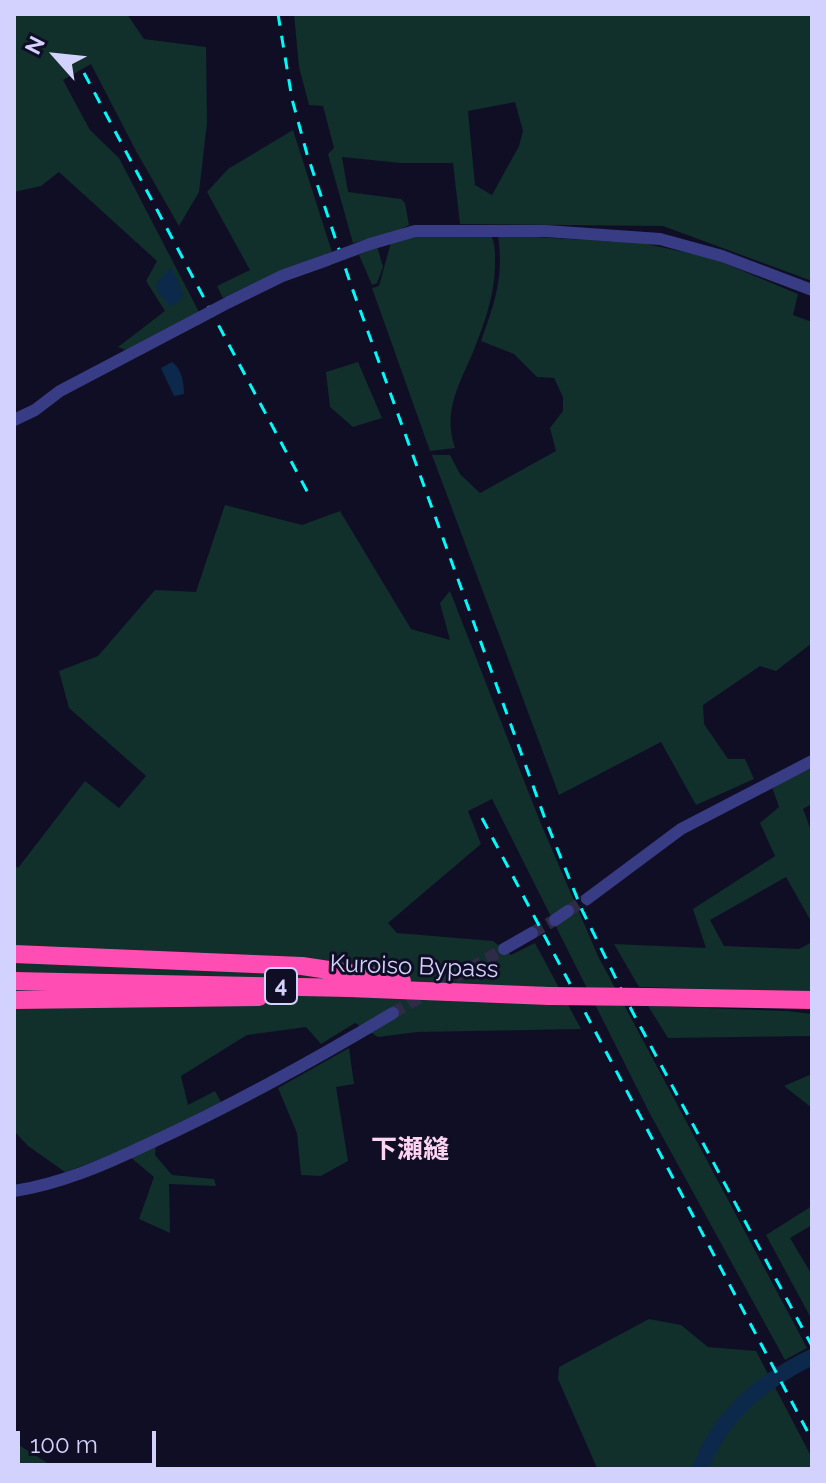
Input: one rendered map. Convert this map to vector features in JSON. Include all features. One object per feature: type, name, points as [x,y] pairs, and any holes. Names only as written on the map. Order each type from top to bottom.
[{"type":"highway","name":"4","points":[[14,954],[302,966],[469,993]]},
{"type":"highway","name":"Kuroiso Bypass","points":[[14,981],[812,1002]]},
{"type":"highway","name":"4","points":[[14,1000],[254,997],[349,988]]},
{"type":"street","points":[[14,420],[35,410],[60,391],[282,276],[415,231],[546,231],[660,239],[722,256],[812,290]]},
{"type":"street","points":[[587,899],[681,829],[812,761]]},
{"type":"street","points":[[555,920],[568,911]]},
{"type":"street","points":[[504,949],[532,933]]},
{"type":"street","points":[[14,1191],[37,1188],[92,1169],[161,1138],[230,1105],[393,1013]]},
{"type":"green space","points":[[14,14],[127,14],[144,39],[206,47],[207,123],[199,192],[179,226],[91,64],[63,80],[90,130],[119,158],[199,312],[128,351],[118,347],[165,311],[146,281],[157,261],[59,172],[41,186],[14,192]]},
{"type":"green space","points":[[294,14],[812,14],[812,281],[663,226],[460,224],[453,163],[401,163],[342,157],[348,192],[401,199],[405,203],[409,225],[391,234],[353,243],[328,154],[334,148],[323,106],[309,105],[299,67]],"holes":[[[515,102],[523,131],[519,146],[492,195],[475,185],[468,111]]]},
{"type":"green space","points":[[293,130],[332,252],[275,273],[223,298],[217,286],[250,270],[207,192],[228,169]]},
{"type":"green space","points":[[415,234],[492,237],[494,245],[494,278],[488,308],[452,408],[455,448],[430,451],[372,288],[379,286],[391,242]]},
{"type":"green space","points":[[498,235],[642,243],[712,258],[798,294],[793,315],[812,322],[812,643],[776,671],[760,666],[703,705],[704,724],[728,759],[745,759],[754,779],[696,805],[661,742],[559,795],[432,455],[450,455],[460,474],[480,493],[556,451],[550,428],[563,411],[563,397],[554,378],[537,377],[514,354],[481,341],[497,290],[500,264]]},
{"type":"green space","points":[[377,246],[383,267],[377,283],[372,285],[359,255]]},
{"type":"green space","points":[[358,362],[382,418],[353,427],[330,407],[326,372]]},
{"type":"green space","points":[[225,505],[302,525],[340,511],[411,629],[450,640],[440,603],[450,591],[541,824],[598,956],[807,1348],[785,1360],[649,1112],[492,799],[468,811],[481,844],[388,923],[397,933],[493,941],[511,955],[535,943],[581,1029],[417,1032],[378,1037],[355,1023],[321,1044],[306,1027],[247,1035],[181,1076],[188,1105],[215,1091],[221,1102],[157,1134],[155,1155],[172,1175],[214,1179],[216,1186],[169,1184],[170,1233],[139,1219],[154,1177],[123,1151],[65,1172],[28,1146],[14,1131],[14,865],[18,868],[85,781],[119,808],[146,776],[69,708],[59,671],[98,656],[155,590],[196,592]]},
{"type":"green space","points":[[812,768],[812,804],[803,809],[812,833],[812,923],[786,877],[710,920],[724,946],[799,949],[812,942],[812,992],[639,987],[614,944],[706,948],[693,909],[775,856],[760,823],[779,807],[772,787]]},
{"type":"green space","points":[[648,1006],[812,1014],[812,1036],[668,1038]]},
{"type":"green space","points":[[349,1048],[354,1084],[336,1087],[348,1161],[321,1176],[301,1175],[297,1133],[278,1088]]},
{"type":"green space","points":[[812,1074],[812,1108],[784,1086]]},
{"type":"green space","points":[[812,1206],[812,1225],[790,1238],[812,1275],[812,1320],[766,1235]]},
{"type":"green space","points":[[649,1319],[681,1325],[708,1347],[756,1351],[812,1458],[812,1469],[597,1468],[558,1379],[559,1367]]},
{"type":"green space","points":[[14,1442],[57,1469],[14,1469]]},
{"type":"water","points":[[171,267],[184,295],[176,304],[169,306],[156,284]]},
{"type":"water","points":[[172,362],[180,372],[184,394],[174,396],[161,368]]},
{"type":"waterway","points":[[700,1469],[719,1433],[744,1402],[759,1389],[812,1357]]},
{"type":"tunnel","points":[[568,911],[587,899]]},
{"type":"tunnel","points":[[532,933],[555,920]]},
{"type":"tunnel","points":[[393,1013],[504,949]]},
{"type":"railway","points":[[278,14],[292,99],[307,154],[351,285],[544,816],[582,910],[632,1011],[812,1346]]},
{"type":"railway","points":[[84,73],[308,493]]},
{"type":"railway","points":[[482,818],[812,1440]]},
{"type":"district","name":"下瀬縫","points":[[410,1150]]}]
